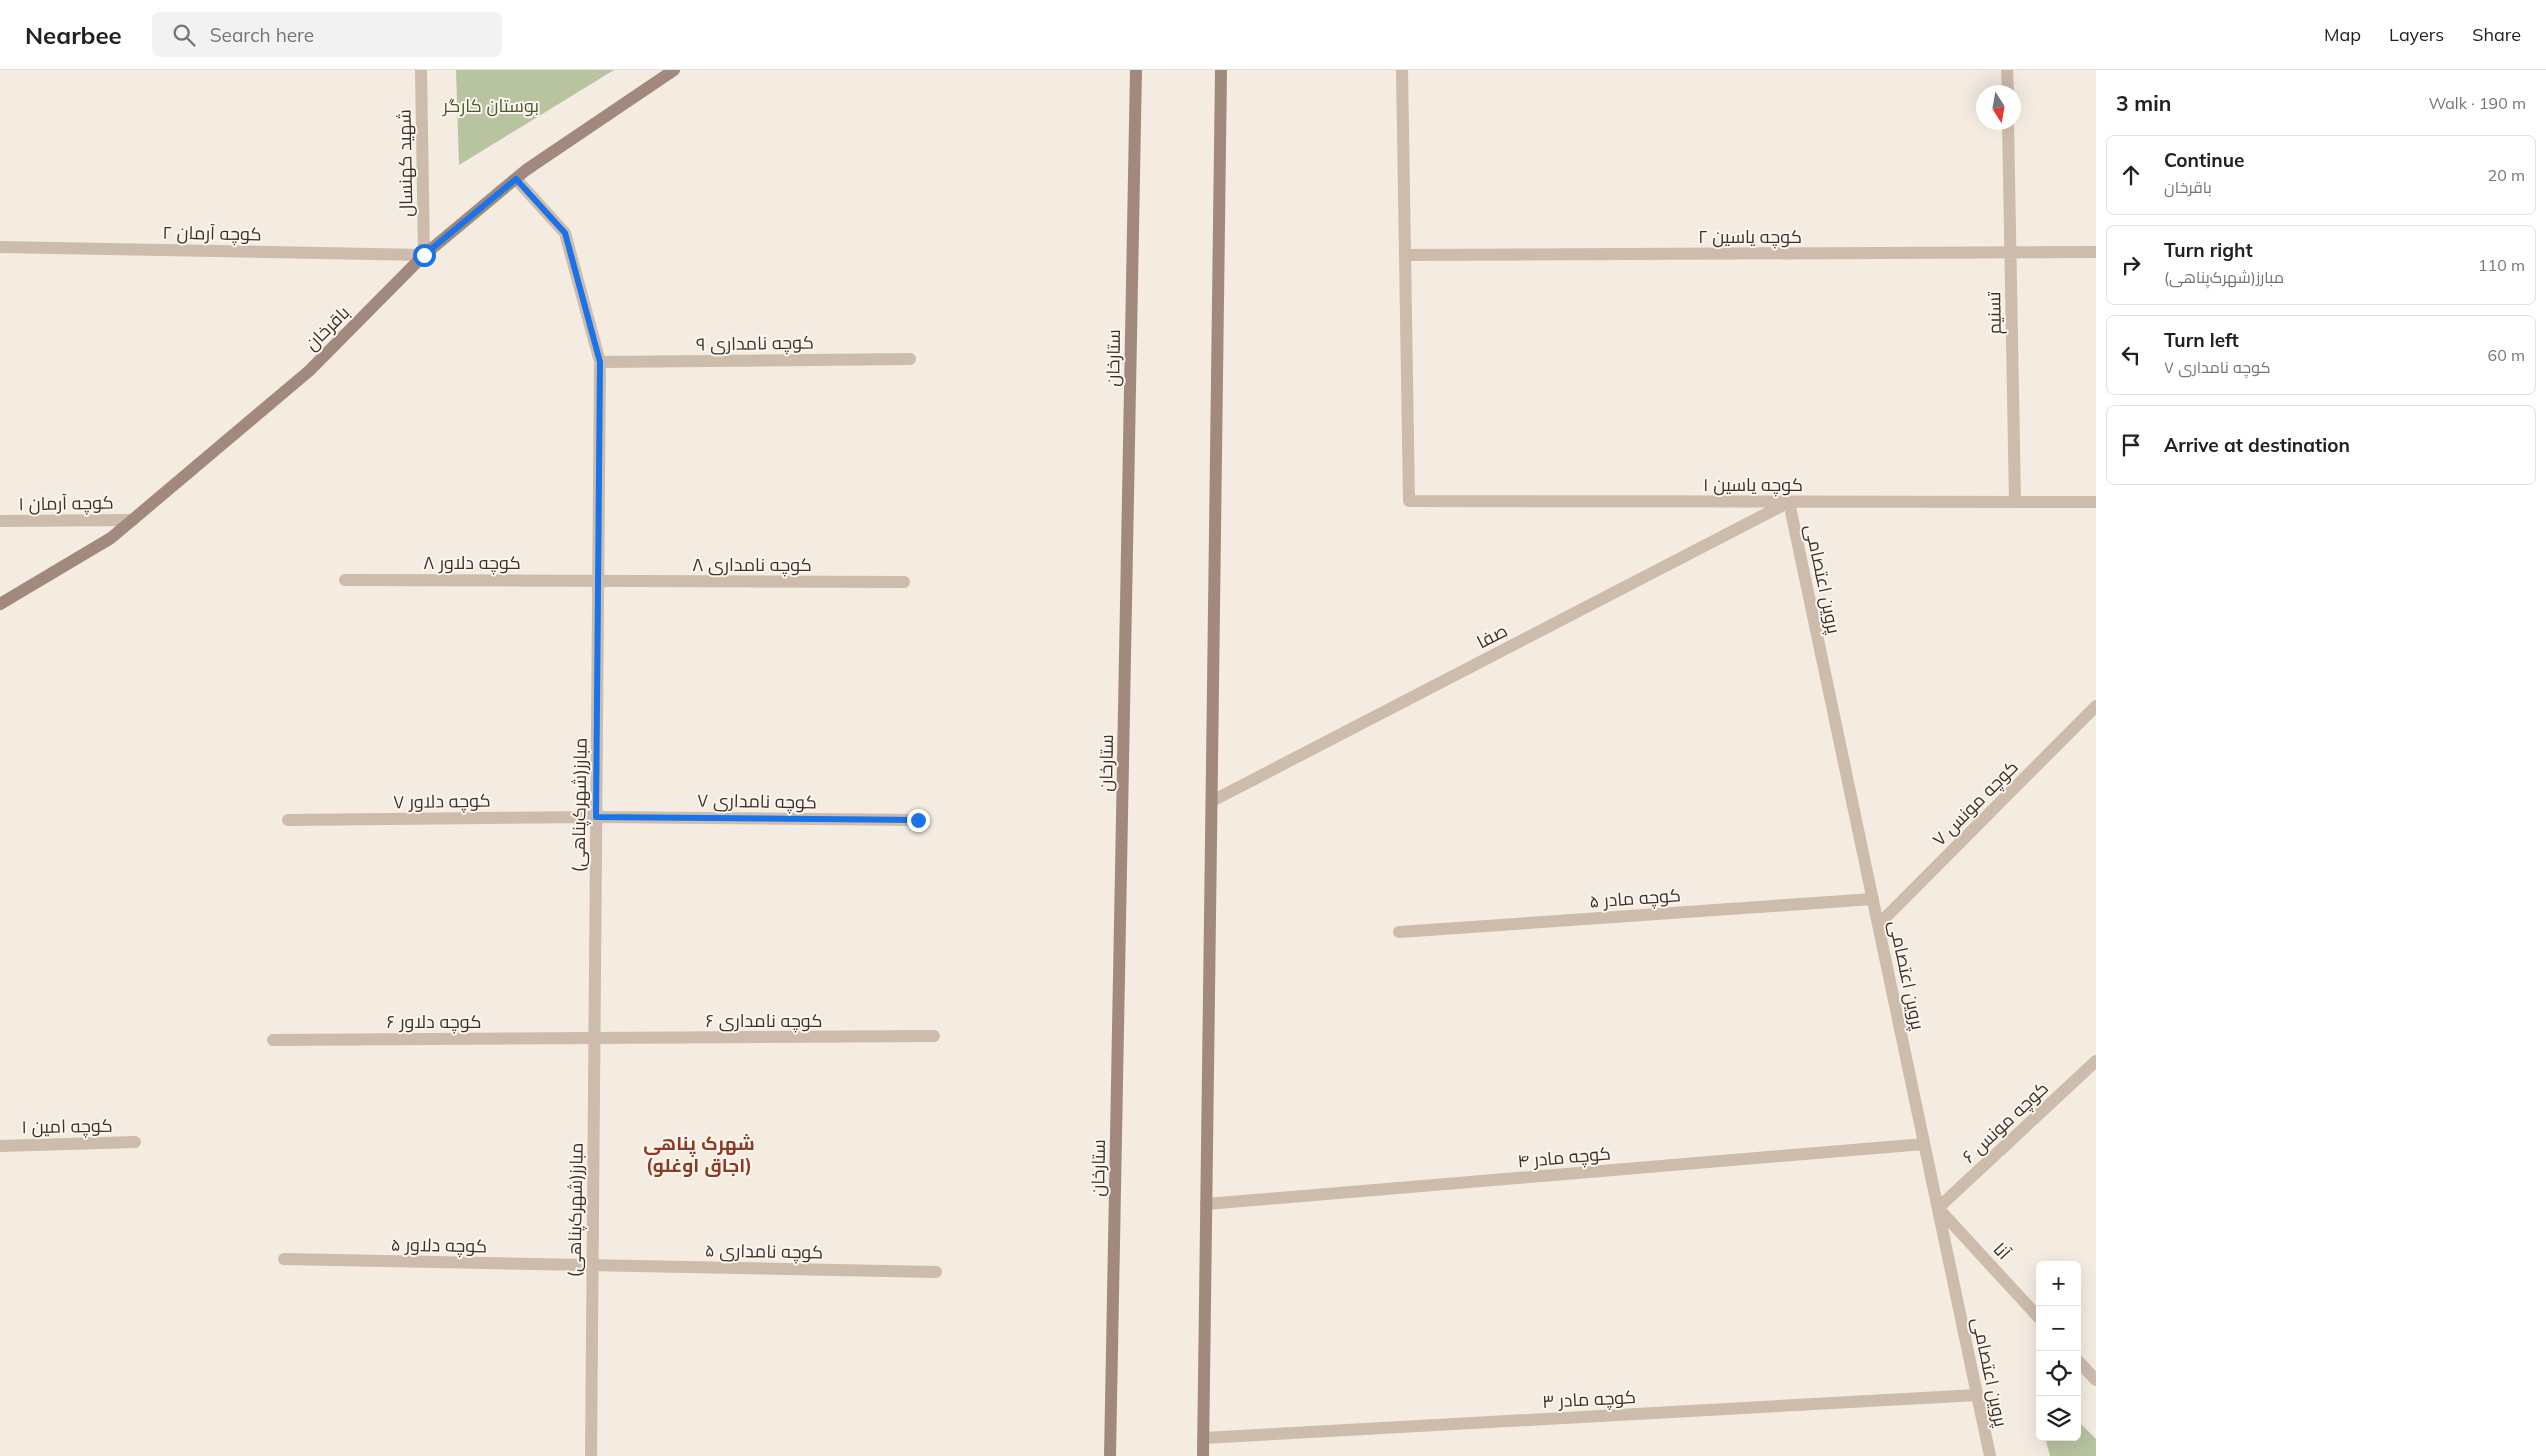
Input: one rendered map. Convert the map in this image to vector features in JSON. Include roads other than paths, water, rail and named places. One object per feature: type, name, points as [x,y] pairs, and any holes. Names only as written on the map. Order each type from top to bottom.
[{"type":"main road","name":"باقرخان","points":[[0,604],[111,538],[309,370],[424,255],[516,179],[674,70]]},
{"type":"main road","name":"ستارخان","points":[[1110,1456],[1136,70]]},
{"type":"main road","points":[[1202,1456],[1221,70]]},
{"type":"street","name":"شهید کهنسال","points":[[421,70],[424,255]]},
{"type":"street","points":[[1402,70],[1405,255]]},
{"type":"street","points":[[2008,70],[2008,85]]},
{"type":"street","name":"تسنیم","points":[[2008,130],[2015,502]]},
{"type":"street","name":"مبارز(شهرک‌پناهی)","points":[[516,179],[565,233],[600,362],[591,1456]]},
{"type":"street","name":"کوچه آرمان ۲","points":[[0,247],[424,255]]},
{"type":"street","name":"کوچه یاسین ۲","points":[[1405,255],[2096,252]]},
{"type":"street","name":"کوچه یاسین ۱","points":[[1405,255],[1409,501],[2096,502]]},
{"type":"street","name":"کوچه نامداری ۹","points":[[600,362],[910,359]]},
{"type":"street","name":"صفا","points":[[1212,801],[1789,502]]},
{"type":"street","name":"پروین اعتصامی","points":[[1789,502],[1990,1456]]},
{"type":"street","name":"کوچه آرمان ۱","points":[[0,521],[133,520]]},
{"type":"street","name":"کوچه دلاور ۸","points":[[345,580],[599,580]]},
{"type":"street","name":"کوچه نامداری ۸","points":[[599,580],[904,582]]},
{"type":"street","name":"کوچه مونس ۷","points":[[1878,924],[2096,706]]},
{"type":"street","name":"کوچه دلاور ۷","points":[[288,820],[596,817]]},
{"type":"street","name":"کوچه نامداری ۷","points":[[596,817],[918,820]]},
{"type":"street","name":"کوچه مادر ۵","points":[[1399,932],[1872,899]]},
{"type":"street","name":"کوچه نامداری ۶","points":[[594,1038],[934,1036]]},
{"type":"street","name":"کوچه دلاور ۶","points":[[273,1040],[594,1038]]},
{"type":"street","name":"کوچه مونس ۶","points":[[1938,1208],[2096,1062]]},
{"type":"street","name":"کوچه امین ۱","points":[[0,1146],[135,1142]]},
{"type":"street","name":"کوچه مادر ۴","points":[[1206,1204],[1924,1144]]},
{"type":"street","name":"آنا","points":[[1938,1208],[2036,1315]]},
{"type":"street","name":"کوچه دلاور ۵","points":[[284,1259],[592,1265]]},
{"type":"street","name":"کوچه نامداری ۵","points":[[592,1265],[936,1272]]},
{"type":"street","points":[[2081,1364],[2096,1380]]},
{"type":"street","name":"کوچه مادر ۳","points":[[1203,1438],[1977,1395]]},
{"type":"district","name":"شهرک پناهی (اجاق اوغلو)","points":[[699,1154]]},
{"type":"park label","name":"بوستان کارگر","points":[[491,105]]}]
